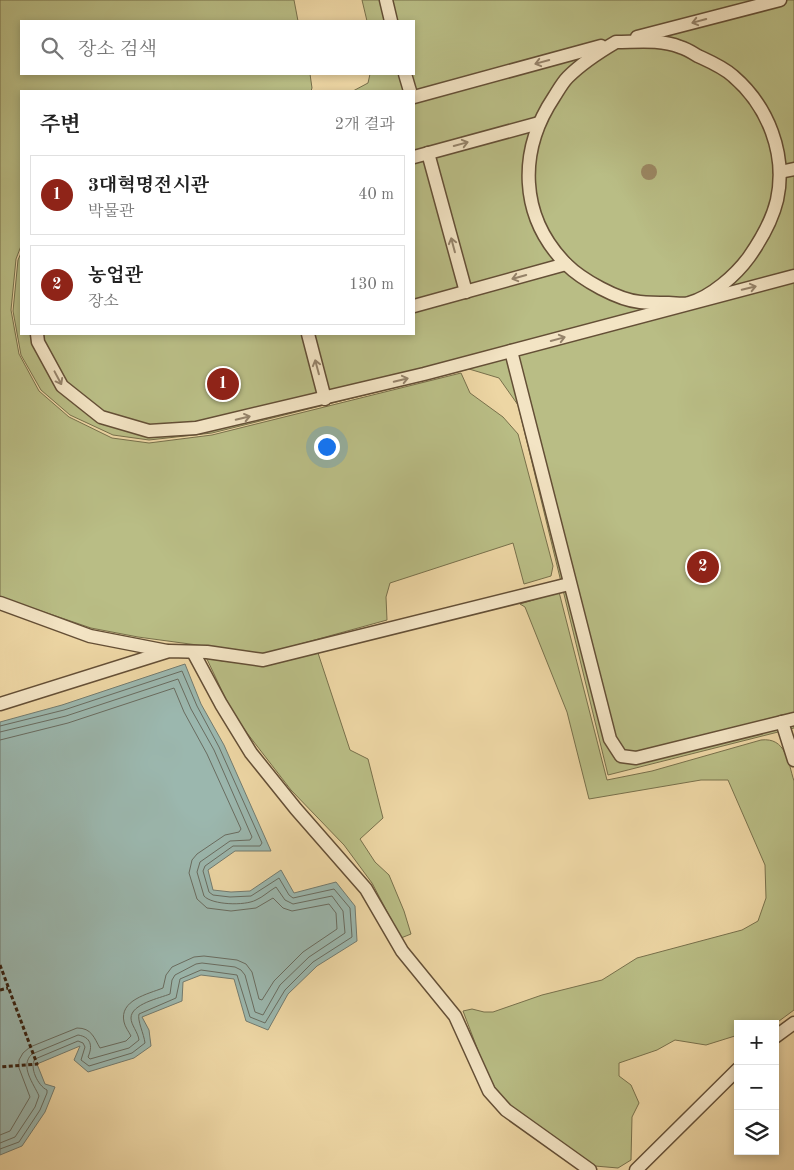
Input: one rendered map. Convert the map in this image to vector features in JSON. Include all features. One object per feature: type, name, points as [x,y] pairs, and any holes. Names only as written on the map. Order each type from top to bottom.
[{"type":"lane","points":[[386,0],[392,20]]},
{"type":"lane","points":[[415,97],[780,0]]},
{"type":"lane","points":[[616,42],[664,43],[681,47],[716,64],[732,75],[759,105],[775,141],[780,172],[777,200],[771,218],[752,253],[741,268],[712,292],[688,304],[640,302],[624,299],[592,283],[566,264],[549,243],[539,225],[533,207],[528,167],[538,123],[566,79],[593,56],[616,42]]},
{"type":"lane","points":[[405,75],[410,90]]},
{"type":"lane","points":[[415,157],[538,123]]},
{"type":"lane","points":[[428,153],[466,292]]},
{"type":"lane","points":[[780,172],[794,169]]},
{"type":"lane","points":[[415,306],[566,264]]},
{"type":"lane","points":[[37,335],[38,342],[62,386],[101,417],[149,431],[196,428],[326,399],[794,276]]},
{"type":"lane","points":[[309,335],[326,399]]},
{"type":"lane","points":[[512,351],[569,584],[610,739],[621,756],[636,758],[788,720],[794,760]]},
{"type":"lane","points":[[0,603],[90,636],[169,651],[207,652],[262,660],[569,584]]},
{"type":"lane","points":[[0,704],[169,651]]},
{"type":"lane","points":[[193,652],[221,704],[251,753],[296,809],[366,889],[402,951],[455,1016],[489,1091],[506,1110],[590,1170]]},
{"type":"lane","points":[[779,1034],[794,1023]]},
{"type":"lane","points":[[636,1170],[734,1073]]},
{"type":"path","points":[[0,965],[37,1064],[0,1067]]},
{"type":"path","points":[[0,990],[8,988]]},
{"type":"green space","points":[[0,0],[294,0],[298,20],[20,20],[20,75],[310,75],[312,88],[311,90],[20,90],[20,249],[16,259],[11,310],[19,354],[39,391],[69,417],[112,438],[149,443],[212,435],[461,373],[470,393],[503,417],[518,434],[553,566],[551,576],[524,584],[513,543],[390,583],[386,597],[387,620],[264,654],[138,637],[91,628],[0,597]]},
{"type":"green space","points":[[362,0],[794,0],[794,728],[608,775],[518,405],[499,378],[469,369],[212,433],[149,440],[113,435],[70,415],[41,390],[21,355],[13,311],[20,255],[20,335],[415,335],[415,90],[355,90],[368,83],[370,75],[415,75],[415,20],[367,20]]},
{"type":"green space","points":[[559,592],[607,780],[652,771],[761,740],[769,740],[776,742],[785,752],[794,781],[794,1010],[779,1021],[734,1020],[734,1036],[706,1045],[675,1040],[657,1050],[619,1063],[619,1076],[631,1085],[639,1103],[632,1117],[631,1160],[618,1168],[595,1166],[573,1155],[508,1104],[497,1091],[487,1074],[463,1011],[472,1009],[493,1012],[542,995],[602,980],[637,958],[742,930],[758,921],[766,898],[765,865],[728,780],[701,780],[589,799],[567,712],[525,607],[520,604]]},
{"type":"green space","points":[[318,653],[350,750],[368,759],[383,818],[360,839],[375,862],[389,875],[404,911],[411,934],[401,938],[372,883],[344,845],[291,790],[231,710],[206,657],[222,661],[263,665]]},
{"type":"water","points":[[185,664],[201,704],[224,745],[271,851],[235,851],[208,870],[213,890],[231,892],[250,891],[281,870],[294,893],[336,882],[355,906],[357,941],[317,966],[288,994],[268,1030],[246,1021],[234,979],[201,975],[183,982],[182,1001],[142,1017],[149,1030],[151,1046],[134,1058],[88,1072],[74,1060],[80,1046],[37,1064],[45,1084],[55,1087],[45,1112],[22,1146],[0,1155],[0,722],[62,705]]},
{"type":"place","name":"3대혁명전시관","points":[[223,384]]},
{"type":"place","name":"농업관","points":[[703,567]]}]
